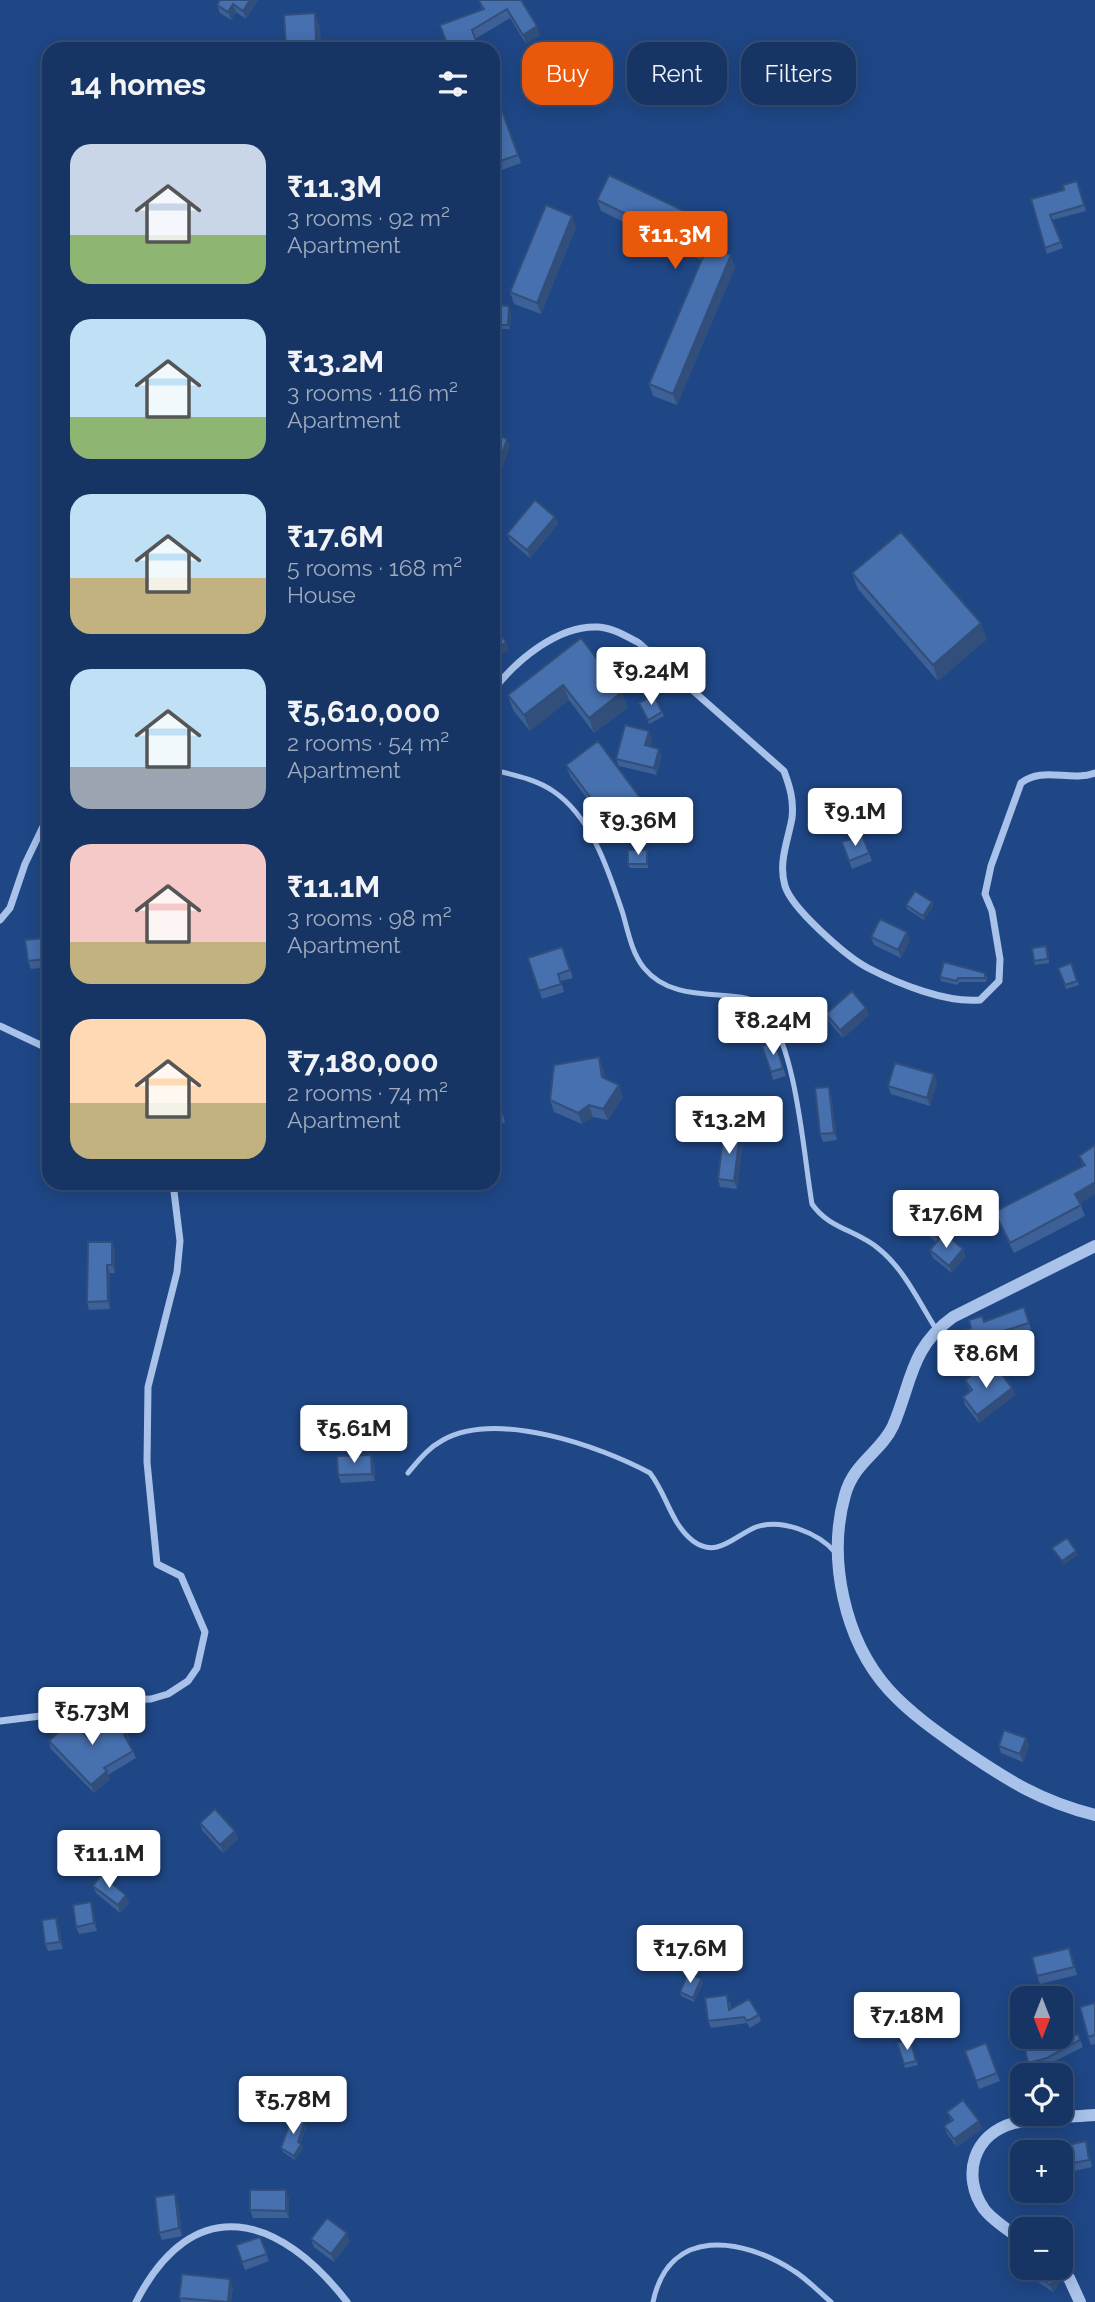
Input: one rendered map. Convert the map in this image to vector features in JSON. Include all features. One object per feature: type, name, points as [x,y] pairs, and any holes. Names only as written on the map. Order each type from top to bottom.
[{"type":"street","points":[[500,681],[509,669],[548,641],[580,628],[599,627],[616,631],[639,643],[784,771],[792,795],[792,817],[782,868],[786,890],[807,917],[866,968],[937,996],[963,1002],[980,1000],[992,992],[999,981],[1000,959],[992,911],[985,894],[991,866],[1021,783],[1031,776],[1080,778],[1095,773]]},
{"type":"street","points":[[0,920],[10,908],[29,853],[42,828]]},
{"type":"street","points":[[0,1026],[42,1046]]},
{"type":"street","points":[[0,1721],[65,1713],[87,1702],[152,1699],[169,1694],[188,1681],[197,1668],[204,1648],[205,1632],[181,1576],[157,1564],[147,1462],[148,1387],[177,1272],[180,1241],[174,1190]]},
{"type":"street","points":[[1095,1246],[953,1317],[936,1329],[919,1352],[892,1427],[861,1462],[850,1479],[840,1523],[839,1557],[840,1579],[853,1626],[877,1674],[889,1690],[950,1741],[1028,1793],[1095,1815]]},
{"type":"street","points":[[1010,2230],[985,2210],[977,2194],[972,2169],[979,2146],[996,2131],[1012,2124],[1095,2115]]},
{"type":"street","points":[[136,2302],[169,2255],[188,2238],[208,2228],[232,2225],[284,2241],[330,2280],[347,2302]]},
{"type":"street","points":[[1070,2280],[1080,2302]]},
{"type":"lane","points":[[500,772],[522,777],[553,791],[573,809],[593,838],[612,883],[636,957],[646,971],[690,994],[750,998],[764,1007],[791,1071],[812,1204],[820,1216],[835,1226],[860,1236],[896,1265],[936,1329]]},
{"type":"lane","points":[[408,1474],[425,1452],[445,1438],[502,1428],[551,1434],[650,1474],[660,1486],[680,1529],[695,1542],[709,1549],[723,1546],[758,1526],[784,1526],[825,1541],[839,1557]]},
{"type":"lane","points":[[653,2302],[656,2286],[670,2262],[685,2250],[706,2244],[762,2256],[794,2271],[831,2302]]},
{"type":"building","points":[[220,0],[250,0],[243,11],[233,4],[228,12],[217,5]]},
{"type":"building","points":[[478,0],[521,0],[537,26],[523,35],[507,9],[472,30],[476,42],[446,42],[440,25],[484,9]]},
{"type":"building","points":[[315,13],[316,42],[286,42],[284,15]]},
{"type":"building","points":[[500,106],[518,155],[500,161]]},
{"type":"building","points":[[609,175],[709,223],[704,233],[724,243],[721,251],[731,255],[673,394],[649,384],[705,252],[597,200]]},
{"type":"building","points":[[1077,181],[1084,205],[1050,215],[1061,242],[1045,248],[1031,199],[1064,190],[1063,185]]},
{"type":"building","points":[[546,205],[572,216],[537,303],[510,292]]},
{"type":"building","points":[[500,305],[509,306],[508,325],[500,325]]},
{"type":"building","points":[[500,436],[507,439],[500,461]]},
{"type":"building","points":[[535,500],[555,517],[527,550],[507,534]]},
{"type":"building","points":[[901,532],[981,623],[933,665],[852,573]]},
{"type":"building","points":[[500,634],[506,642],[500,646]]},
{"type":"building","points":[[581,638],[622,692],[589,718],[563,685],[524,715],[508,695]]},
{"type":"building","points":[[654,695],[662,712],[648,720],[639,703]]},
{"type":"building","points":[[625,725],[649,731],[645,745],[659,749],[654,768],[616,759]]},
{"type":"building","points":[[598,741],[641,799],[609,822],[566,765]]},
{"type":"building","points":[[862,835],[869,853],[849,861],[842,842]]},
{"type":"building","points":[[628,850],[647,850],[647,864],[628,864]]},
{"type":"building","points":[[915,891],[932,902],[923,916],[906,905]]},
{"type":"building","points":[[880,919],[907,932],[898,950],[871,937]]},
{"type":"building","points":[[42,938],[42,959],[28,961],[25,940]]},
{"type":"building","points":[[1046,946],[1048,959],[1034,961],[1032,948]]},
{"type":"building","points":[[562,947],[570,970],[558,974],[561,984],[539,991],[528,958]]},
{"type":"building","points":[[944,962],[985,973],[985,978],[958,978],[957,981],[940,977]]},
{"type":"building","points":[[1071,963],[1077,981],[1065,985],[1058,968]]},
{"type":"building","points":[[852,991],[866,1008],[840,1030],[826,1014]]},
{"type":"building","points":[[775,1042],[783,1068],[771,1072],[762,1046]]},
{"type":"building","points":[[599,1057],[602,1077],[619,1085],[603,1109],[589,1105],[578,1113],[550,1100],[554,1065]]},
{"type":"building","points":[[895,1063],[934,1074],[927,1098],[888,1086]]},
{"type":"building","points":[[829,1087],[834,1133],[820,1134],[815,1088]]},
{"type":"building","points":[[724,1131],[740,1133],[734,1181],[718,1179]]},
{"type":"building","points":[[1095,1145],[1095,1182],[1075,1194],[1081,1205],[1010,1243],[994,1212],[1085,1165],[1079,1156]]},
{"type":"building","points":[[926,1210],[946,1226],[937,1237],[917,1221]]},
{"type":"building","points":[[944,1233],[963,1249],[949,1266],[930,1250]]},
{"type":"building","points":[[88,1242],[112,1242],[112,1265],[107,1265],[108,1301],[87,1302]]},
{"type":"building","points":[[1024,1307],[1029,1323],[988,1336],[989,1341],[963,1348],[959,1332],[971,1328],[969,1320],[982,1316],[984,1322]]},
{"type":"building","points":[[980,1369],[987,1378],[998,1369],[1012,1388],[977,1415],[963,1397],[972,1390],[965,1380]]},
{"type":"building","points":[[371,1455],[372,1474],[338,1475],[337,1456]]},
{"type":"building","points":[[1067,1538],[1076,1551],[1062,1561],[1052,1548]]},
{"type":"building","points":[[106,1714],[127,1732],[124,1735],[133,1751],[104,1768],[107,1771],[91,1785],[49,1741],[71,1720],[87,1737]]},
{"type":"building","points":[[1004,1730],[1026,1738],[1020,1754],[999,1746]]},
{"type":"building","points":[[215,1809],[235,1831],[220,1845],[200,1823]]},
{"type":"building","points":[[101,1875],[126,1895],[118,1905],[93,1886]]},
{"type":"building","points":[[91,1902],[94,1923],[76,1927],[73,1905]]},
{"type":"building","points":[[56,1918],[60,1942],[45,1944],[42,1920]]},
{"type":"building","points":[[1069,1948],[1074,1967],[1037,1976],[1032,1957]]},
{"type":"building","points":[[688,1973],[701,1979],[693,1998],[680,1992]]},
{"type":"building","points":[[727,1995],[729,2010],[749,1999],[759,2015],[747,2021],[744,2017],[708,2021],[705,1998]]},
{"type":"building","points":[[1095,2003],[1095,2035],[1088,2037],[1080,2007]]},
{"type":"building","points":[[907,2014],[913,2030],[899,2036],[893,2019]]},
{"type":"building","points":[[1078,2034],[1080,2040],[1073,2044],[1073,2036]]},
{"type":"building","points":[[910,2039],[916,2061],[904,2064],[897,2043]]},
{"type":"building","points":[[986,2043],[997,2073],[976,2081],[965,2051]]},
{"type":"building","points":[[1025,2049],[1064,2049],[1047,2058],[1028,2063]]},
{"type":"building","points":[[963,2100],[979,2121],[954,2139],[944,2126],[953,2120],[947,2112]]},
{"type":"building","points":[[292,2117],[305,2121],[298,2142],[301,2144],[294,2156],[281,2148]]},
{"type":"building","points":[[1086,2141],[1089,2160],[1073,2163],[1073,2144]]},
{"type":"building","points":[[250,2190],[286,2190],[286,2211],[250,2210]]},
{"type":"building","points":[[175,2194],[179,2228],[159,2233],[155,2197]]},
{"type":"building","points":[[327,2218],[347,2233],[331,2254],[311,2239]]},
{"type":"building","points":[[260,2237],[267,2254],[242,2262],[236,2245]]},
{"type":"building","points":[[182,2274],[230,2279],[228,2302],[179,2298]]}]
